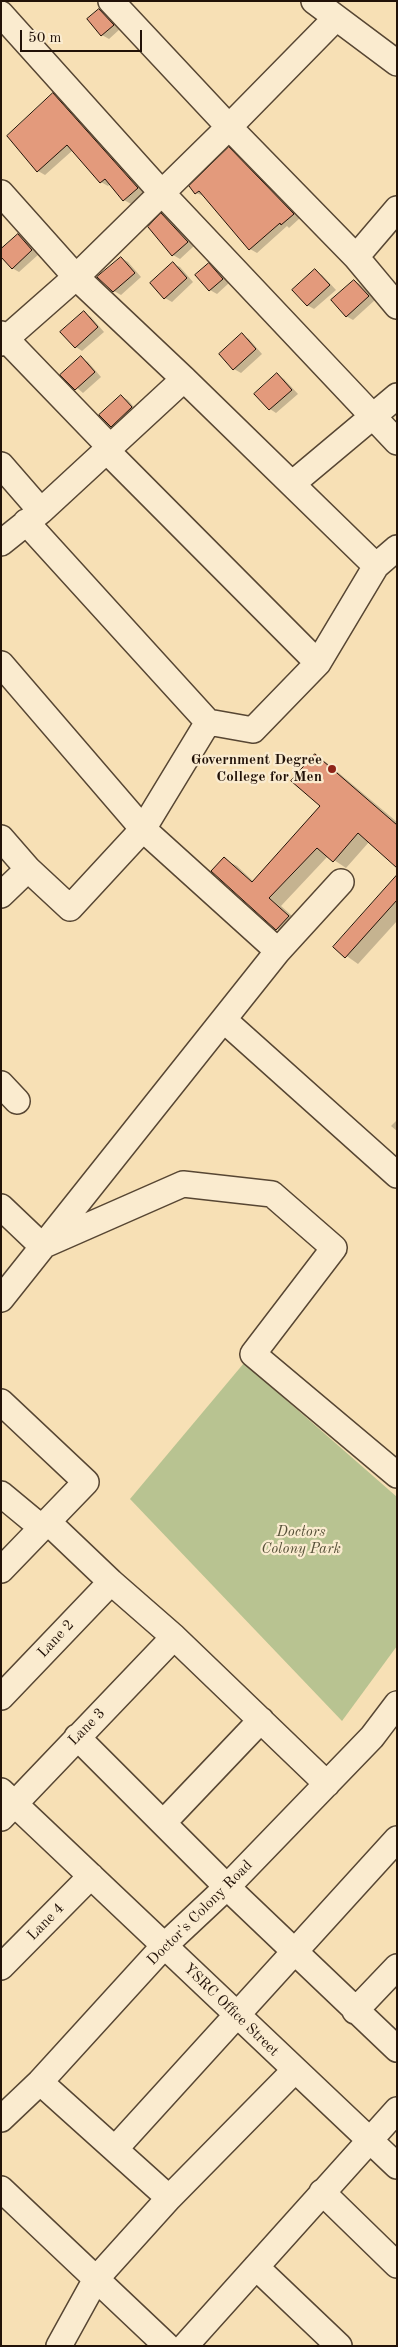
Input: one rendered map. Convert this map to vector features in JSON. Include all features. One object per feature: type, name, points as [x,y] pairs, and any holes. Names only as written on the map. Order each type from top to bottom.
[{"type":"street","points":[[111,1],[229,127],[356,257],[397,306]]},
{"type":"street","points":[[314,1],[397,62]]},
{"type":"street","points":[[1,14],[161,192],[397,442]]},
{"type":"street","points":[[318,663],[107,448],[3,338],[76,277],[229,127],[336,18]]},
{"type":"street","points":[[1,193],[76,277],[376,566]]},
{"type":"street","points":[[356,257],[397,209]]},
{"type":"street","points":[[1,543],[34,516],[184,379]]},
{"type":"street","points":[[292,484],[397,396]]},
{"type":"street","points":[[1,465],[34,516],[208,722],[253,730],[318,663],[376,566],[397,548]]},
{"type":"street","points":[[1,664],[143,829],[278,951]]},
{"type":"street","points":[[1,838],[28,869],[70,908],[143,829],[208,722]]},
{"type":"street","points":[[1,895],[28,869]]},
{"type":"street","points":[[1,1298],[278,951],[341,882]]},
{"type":"street","points":[[224,1020],[397,1175]]},
{"type":"street","points":[[42,1246],[183,1184],[272,1194],[334,1248],[253,1354],[397,1475]]},
{"type":"street","points":[[1,1207],[42,1246]]},
{"type":"street","points":[[1,1402],[86,1482],[1,1570]]},
{"type":"street","points":[[1,1494],[45,1525],[174,1636],[327,1784]]},
{"type":"street","name":"Lane 2","points":[[1,1697],[111,1582]]},
{"type":"street","name":"Lane 3","points":[[6,1804],[77,1737],[174,1636]]},
{"type":"street","name":"Doctor's Colony Road","points":[[1,2119],[40,2082],[164,1946],[227,1887],[372,1737],[397,1704]]},
{"type":"street","points":[[163,1823],[261,1720]]},
{"type":"street","points":[[77,1737],[227,1887],[397,2049]]},
{"type":"street","name":"YSRC Office Street","points":[[6,1804],[91,1876],[397,2166]]},
{"type":"street","points":[[115,2150],[294,1952],[392,1854]]},
{"type":"street","name":"Lane 4","points":[[1,1967],[91,1876]]},
{"type":"street","points":[[355,2011],[397,1967]]},
{"type":"street","points":[[59,2346],[96,2279],[170,2198],[295,2070]]},
{"type":"street","points":[[40,2082],[170,2198]]},
{"type":"street","points":[[185,2346],[397,2110]]},
{"type":"street","points":[[1,2189],[168,2346]]},
{"type":"street","points":[[322,2192],[397,2265]]},
{"type":"street","points":[[256,2267],[339,2346]]},
{"type":"green space","name":"Doctors Colony Park","points":[[244,1363],[397,1497],[397,1646],[342,1721],[130,1499]]},
{"type":"building","points":[[99,9],[114,25],[101,36],[87,19]]},
{"type":"building","points":[[53,93],[138,188],[123,201],[105,179],[100,183],[67,145],[37,172],[7,136]]},
{"type":"building","points":[[229,147],[294,214],[281,225],[280,223],[249,250],[199,191],[195,194],[189,186]]},
{"type":"building","points":[[161,213],[188,242],[172,256],[148,227]]},
{"type":"building","points":[[18,234],[32,250],[12,269],[1,257],[1,249]]},
{"type":"building","points":[[121,257],[135,273],[113,292],[97,277]]},
{"type":"building","points":[[173,262],[187,278],[164,299],[150,283]]},
{"type":"building","points":[[209,263],[223,279],[209,291],[195,275]]},
{"type":"building","points":[[315,269],[330,285],[307,306],[292,290]]},
{"type":"building","points":[[354,280],[369,296],[346,317],[331,300]]},
{"type":"building","points":[[84,311],[98,327],[75,348],[60,332]]},
{"type":"building","points":[[242,333],[256,349],[233,370],[219,354]]},
{"type":"building","points":[[81,356],[95,372],[75,390],[60,375]]},
{"type":"building","points":[[277,373],[292,390],[269,410],[254,394]]},
{"type":"building","points":[[121,395],[132,407],[111,427],[99,415]]},
{"type":"building","points":[[315,754],[397,825],[397,868],[358,833],[333,862],[317,848],[269,898],[289,916],[276,930],[211,871],[224,857],[252,882],[320,806],[291,781]]},
{"type":"building","points":[[397,875],[397,900],[345,958],[333,947]]},
{"type":"place","name":"Government Degree College for Men","points":[[332,769]]}]
